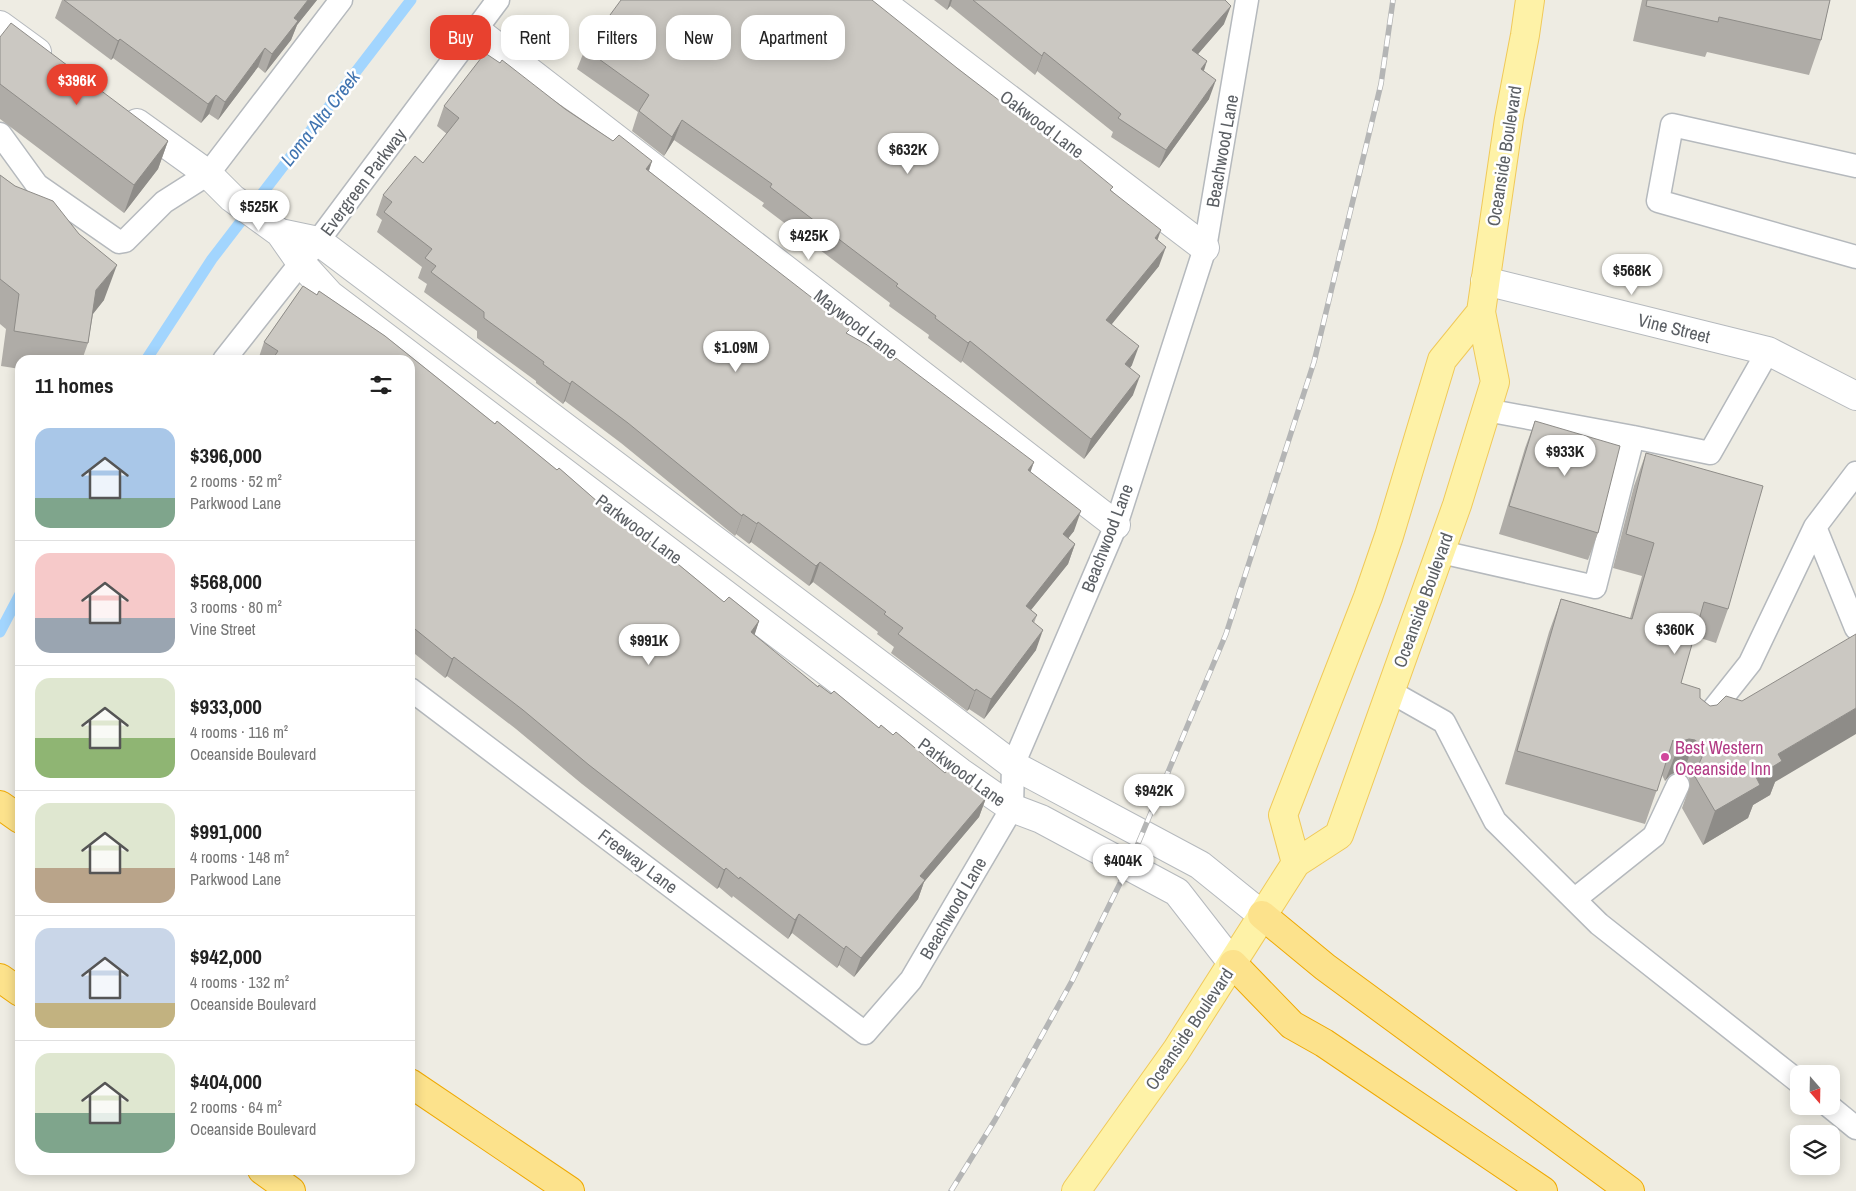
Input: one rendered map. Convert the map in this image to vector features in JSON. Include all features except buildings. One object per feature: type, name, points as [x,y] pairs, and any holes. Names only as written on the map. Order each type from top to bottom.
[{"type":"highway","points":[[0,805],[15,816]]},
{"type":"highway","points":[[1262,915],[1325,967],[1630,1191]]},
{"type":"highway","points":[[1233,964],[1292,1025],[1324,1044],[1449,1130],[1543,1191]]},
{"type":"highway","points":[[0,978],[15,988]]},
{"type":"highway","points":[[415,1085],[570,1191]]},
{"type":"highway","points":[[269,1175],[291,1191]]},
{"type":"main road","name":"Oceanside Boulevard","points":[[1076,1191],[1176,1051],[1296,863],[1339,835],[1441,552],[1495,382],[1481,312],[1508,119],[1530,0]]},
{"type":"main road","points":[[1296,863],[1283,815],[1368,597],[1389,536],[1442,360],[1481,312]]},
{"type":"street","name":"Oakwood Lane","points":[[879,0],[1205,248]]},
{"type":"street","points":[[0,25],[56,65]]},
{"type":"street","name":"Maywood Lane","points":[[491,42],[1116,525]]},
{"type":"street","name":"Parkwood Lane","points":[[120,111],[208,174],[232,198],[280,233],[301,263],[330,295],[409,355]]},
{"type":"street","name":"Parkwood Lane","points":[[280,233],[318,241],[1013,765],[1200,864],[1262,915]]},
{"type":"street","name":"Vine Street","points":[[1485,281],[1768,351],[1804,367],[1856,396]]},
{"type":"street","name":"Parkwood Lane","points":[[415,359],[960,772],[1012,808],[1041,819],[1177,892],[1233,964]]},
{"type":"lane","points":[[0,134],[37,185],[118,242],[125,241],[164,202],[208,174],[341,0]]},
{"type":"lane","name":"Evergreen Parkway","points":[[488,15],[498,0]]},
{"type":"lane","name":"Beachwood Lane","points":[[865,1033],[911,980],[1012,808],[1013,765],[1116,525],[1205,248],[1247,0]]},
{"type":"lane","name":"Evergreen Parkway","points":[[228,355],[318,241],[455,60]]},
{"type":"lane","points":[[1856,166],[1672,125],[1658,201],[1856,257]]},
{"type":"lane","points":[[1486,410],[1710,453],[1768,351]]},
{"type":"lane","points":[[1441,552],[1594,587],[1633,437]]},
{"type":"lane","points":[[1700,726],[1750,663],[1815,527],[1856,473]]},
{"type":"lane","points":[[1815,527],[1856,628]]},
{"type":"lane","points":[[1390,692],[1444,722],[1495,821],[1599,924],[1790,1075]]},
{"type":"lane","name":"Freeway Lane","points":[[415,693],[865,1033]]},
{"type":"lane","points":[[1575,899],[1654,836],[1678,784]]},
{"type":"lane","points":[[1840,1115],[1856,1128]]},
{"type":"waterway","name":"Loma Alta Creek","points":[[149,355],[212,259],[411,0]]},
{"type":"waterway","name":"Loma Alta Creek","points":[[0,632],[15,604]]},
{"type":"railway","points":[[951,1191],[995,1120],[1072,981],[1129,865],[1226,634],[1314,362],[1381,84],[1393,0]]},
{"type":"place","name":"Best Western Oceanside Inn","points":[[1665,757]]}]
